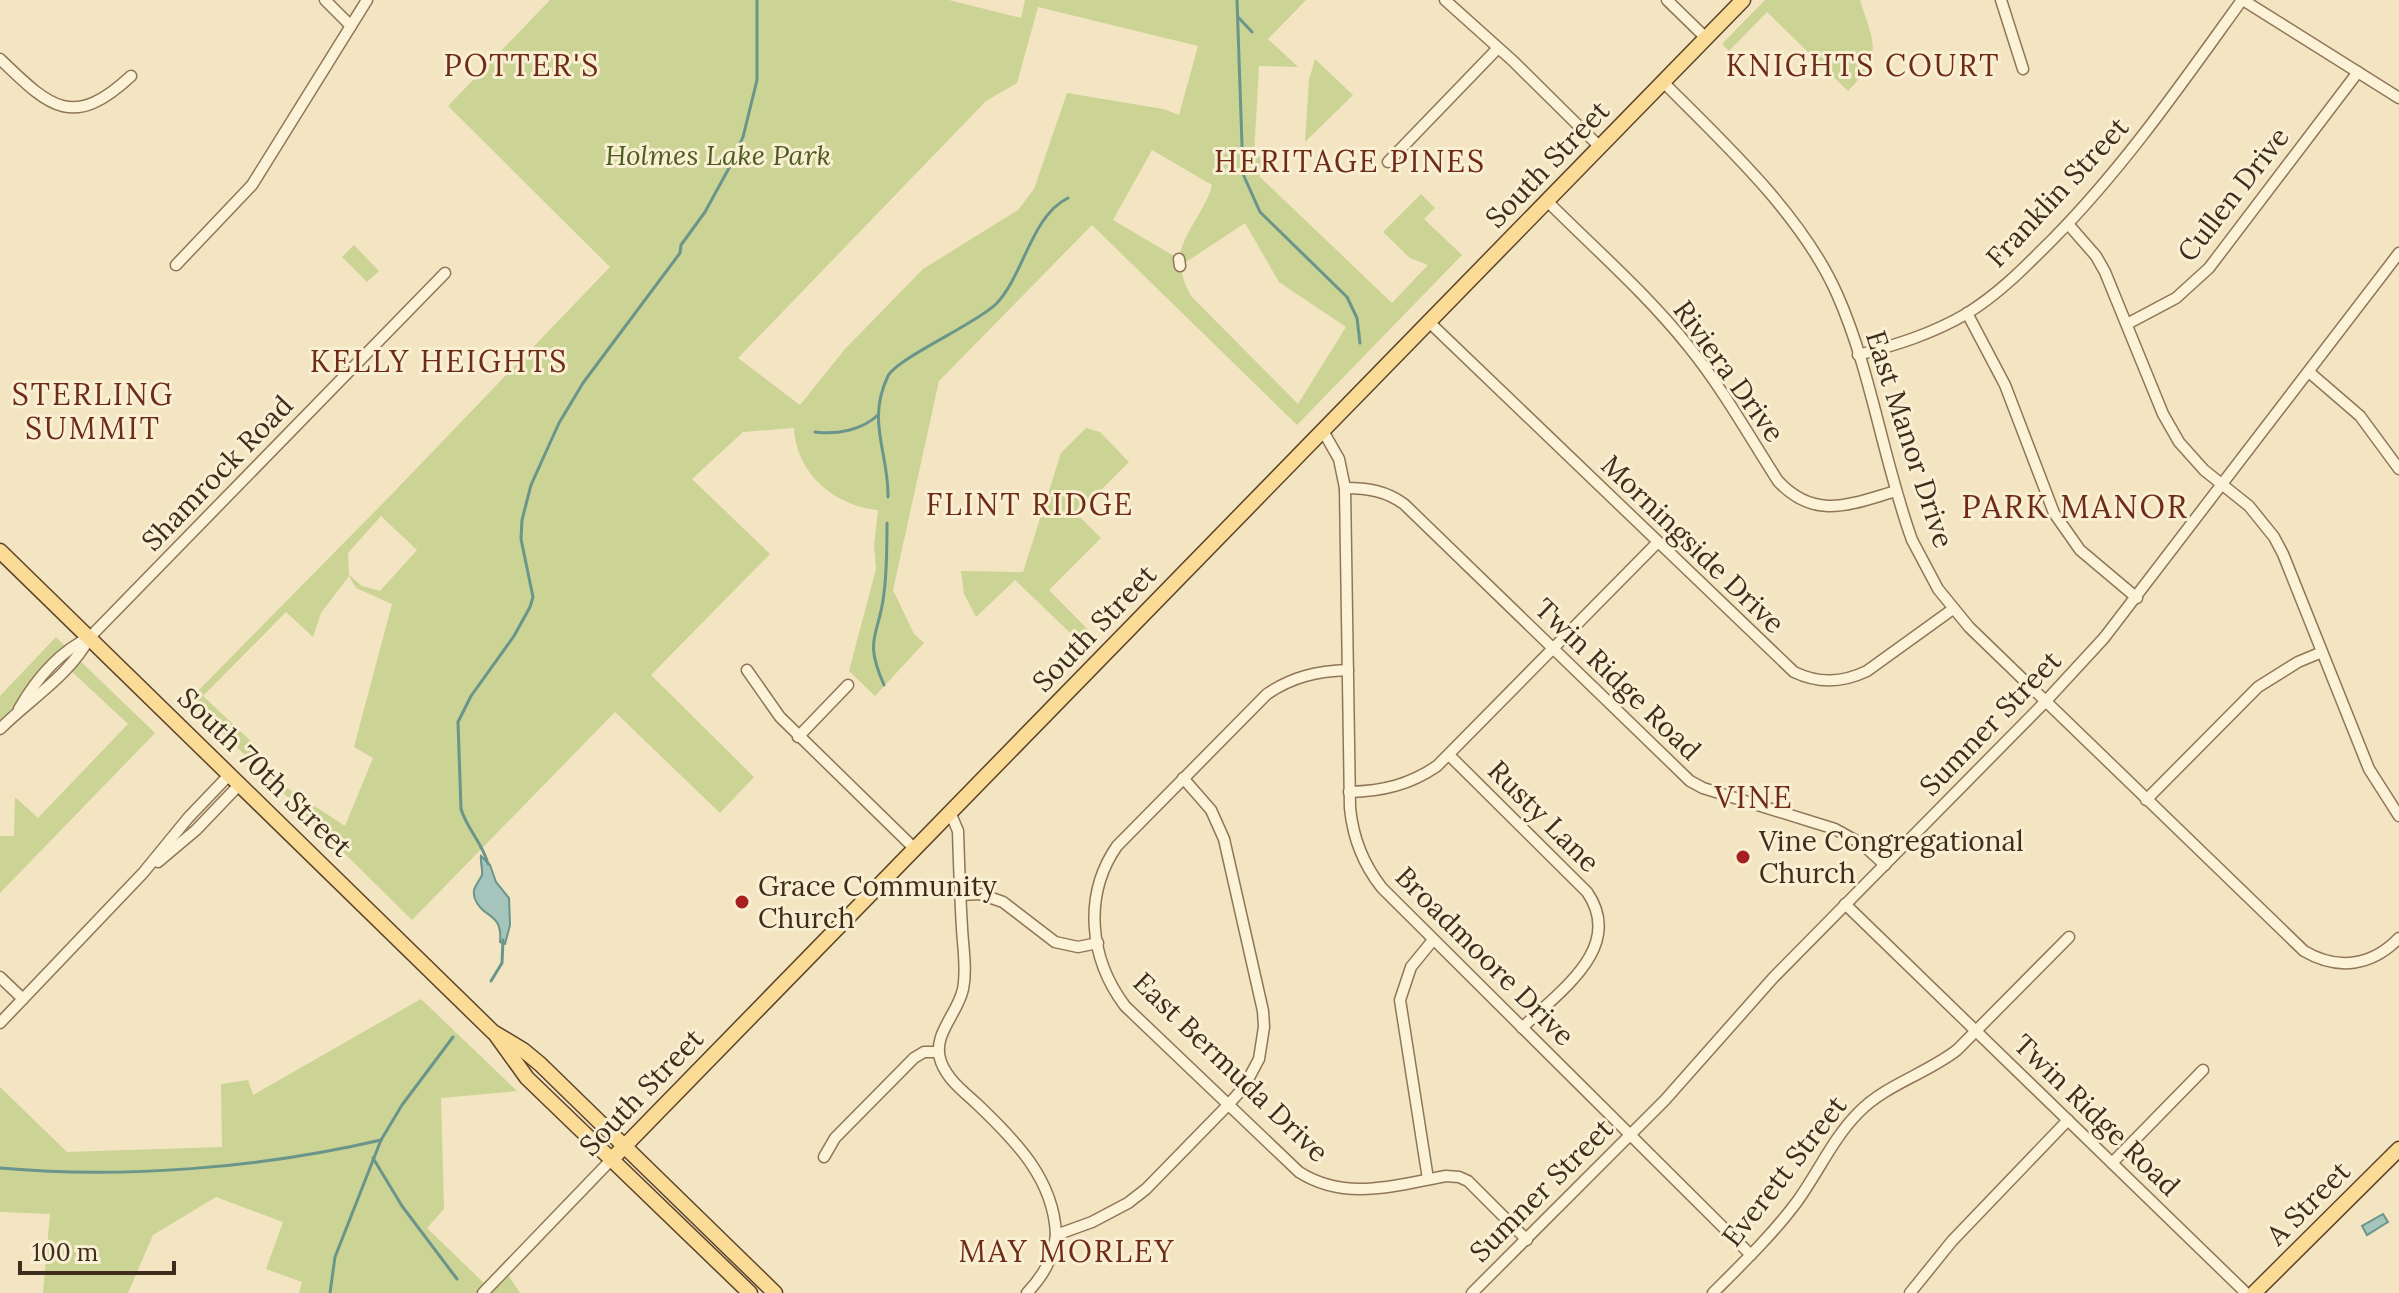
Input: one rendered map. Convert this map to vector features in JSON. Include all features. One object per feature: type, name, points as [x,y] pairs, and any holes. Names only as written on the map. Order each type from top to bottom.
[{"type":"main road","name":"South Street","points":[[611,1160],[1743,0]]},
{"type":"main road","name":"South 70th Street","points":[[0,551],[493,1032],[527,1078],[750,1293]]},
{"type":"main road","name":"South 70th Street","points":[[493,1032],[532,1057],[775,1293]]},
{"type":"main road","name":"A Street","points":[[2254,1293],[2399,1149]]},
{"type":"street","points":[[325,0],[351,26]]},
{"type":"street","points":[[176,265],[252,185],[367,0]]},
{"type":"street","points":[[1445,0],[1600,147]]},
{"type":"street","points":[[1667,0],[1706,38]]},
{"type":"street","points":[[2001,0],[2023,69]]},
{"type":"street","points":[[2242,0],[2399,98]]},
{"type":"street","name":"Franklin Street","points":[[1858,355],[1918,337],[1967,313],[2018,274],[2068,224],[2140,142],[2242,0]]},
{"type":"street","points":[[1388,162],[1498,48]]},
{"type":"street","points":[[0,59],[40,97],[64,107],[89,106],[111,95],[131,76]]},
{"type":"street","name":"Cullen Drive","points":[[2127,324],[2176,298],[2209,268],[2358,72]]},
{"type":"street","name":"East Manor Drive","points":[[1663,82],[1777,203],[1810,245],[1837,294],[1858,355],[1907,527],[1923,563],[1953,609],[2297,945],[2315,958],[2330,963],[2356,963],[2380,954],[2399,938]]},
{"type":"street","name":"Riviera Drive","points":[[1547,201],[1655,308],[1690,348],[1787,491],[1809,504],[1835,507],[1896,491]]},
{"type":"street","points":[[2068,224],[2096,256],[2169,425],[2191,457],[2249,506],[2274,537],[2369,769],[2399,816]]},
{"type":"street","name":"Sumner Street","points":[[1472,1293],[1702,1059],[1773,978],[2045,702],[2137,598],[2399,253]]},
{"type":"street","name":"Shamrock Road","points":[[0,729],[64,652],[90,637],[445,273]]},
{"type":"street","points":[[1967,313],[2005,385],[2054,513],[2080,550],[2137,598]]},
{"type":"street","name":"Morningside Drive","points":[[1429,322],[1783,664],[1805,677],[1846,680],[1867,671],[1953,609]]},
{"type":"street","points":[[2309,372],[2360,416],[2398,465]]},
{"type":"street","name":"Broadmoore Drive","points":[[1323,431],[1339,459],[1345,488],[1349,792],[1351,825],[1363,861],[1382,888],[1433,940],[1751,1255]]},
{"type":"street","name":"Twin Ridge Road","points":[[1345,488],[1372,489],[1404,504],[1690,781],[1703,788],[1835,829],[1862,844],[1885,865]]},
{"type":"street","points":[[1349,792],[1403,784],[1421,777],[1449,755],[1657,543]]},
{"type":"street","points":[[2146,800],[2258,687],[2287,668],[2322,652]]},
{"type":"street","points":[[747,670],[765,699],[798,737],[915,849]]},
{"type":"street","name":"East Bermuda Drive","points":[[1348,670],[1309,674],[1277,687],[1257,702],[1117,846],[1106,862],[1094,905],[1098,943],[1109,980],[1125,1006],[1291,1166],[1322,1185],[1335,1189],[1364,1190],[1453,1175],[1468,1181],[1527,1240]]},
{"type":"street","points":[[798,737],[848,685]]},
{"type":"street","name":"Rusty Lane","points":[[1449,755],[1587,892],[1598,912],[1600,932],[1592,957],[1522,1028]]},
{"type":"street","points":[[1056,1235],[1101,1219],[1146,1189],[1244,1087],[1259,1059],[1263,1043],[1263,1011],[1224,839],[1211,810],[1183,778]]},
{"type":"street","points":[[0,1023],[143,873],[196,830],[235,779]]},
{"type":"street","points":[[950,812],[958,831],[963,987],[955,1011],[942,1032],[938,1052],[952,1081],[1003,1129],[1033,1165],[1053,1210],[1054,1248],[1044,1272],[1027,1293]]},
{"type":"street","points":[[960,895],[980,894],[1003,902],[1055,942],[1078,947],[1098,943]]},
{"type":"street","name":"Twin Ridge Road","points":[[1845,904],[2246,1293]]},
{"type":"street","name":"Everett Street","points":[[1713,1293],[1751,1255],[1798,1200],[1840,1135],[1861,1110],[1895,1086],[1940,1064],[1977,1032],[2069,937]]},
{"type":"street","points":[[1428,1179],[1400,1000],[1411,967],[1433,940]]},
{"type":"street","points":[[0,977],[23,999]]},
{"type":"street","points":[[824,1157],[835,1138],[914,1058],[924,1052],[938,1052]]},
{"type":"street","points":[[2112,1163],[2203,1070]]},
{"type":"street","points":[[1910,1293],[1952,1241],[2068,1120]]},
{"type":"street","name":"South Street","points":[[483,1293],[611,1160]]},
{"type":"green space","name":"Holmes Lake Park","points":[[550,0],[949,0],[1021,18],[1025,0],[1306,0],[1268,39],[1298,67],[1259,66],[1254,156],[1276,158],[1259,176],[1392,303],[1428,265],[1410,258],[1383,232],[1421,194],[1435,208],[1424,219],[1462,255],[1297,425],[1092,225],[939,381],[893,590],[914,634],[924,643],[875,696],[849,671],[876,569],[874,545],[878,510],[847,502],[820,484],[802,459],[794,428],[743,432],[692,479],[770,554],[651,675],[754,777],[720,813],[615,712],[412,920],[261,771],[345,826],[373,758],[354,747],[392,604],[356,588],[349,576],[321,613],[313,637],[286,612],[203,696],[258,748],[247,757],[189,700],[610,267],[448,106]],"holes":[[[1038,7],[1198,46],[1179,115],[1163,109],[1067,93],[1034,189],[1018,210],[923,269],[845,349],[800,405],[738,358],[986,101],[1017,83]],[[1152,150],[1212,185],[1185,239],[1179,259],[1113,220]],[[1245,223],[1279,282],[1346,327],[1298,404],[1191,296],[1180,266]],[[381,516],[417,550],[380,591],[362,586],[349,575],[348,553]]]},
{"type":"green space","points":[[1765,0],[1860,0],[1873,48],[1867,68],[1848,91],[1767,12],[1729,51],[1722,44]]},
{"type":"green space","points":[[1315,59],[1353,95],[1305,142],[1309,80]]},
{"type":"green space","points":[[354,245],[379,271],[367,282],[342,257]]},
{"type":"green space","points":[[1086,428],[1100,432],[1129,462],[1077,514],[1101,538],[1049,590],[1095,637],[1085,647],[1015,580],[976,617],[964,594],[961,571],[1023,572],[1061,453]]},
{"type":"green space","points":[[56,637],[68,649],[0,728],[0,696]]},
{"type":"green space","points":[[77,658],[155,733],[0,893],[0,836],[14,836],[15,797],[38,818],[128,724],[68,668]]},
{"type":"green space","points":[[421,999],[517,1091],[441,1098],[444,1209],[427,1228],[488,1287],[505,1270],[520,1293],[299,1293],[302,1282],[266,1269],[283,1222],[216,1197],[153,1235],[128,1293],[43,1293],[50,1214],[0,1212],[0,1087],[67,1152],[222,1147],[221,1084],[248,1080],[253,1095]]},
{"type":"water","points":[[481,856],[490,865],[496,882],[509,898],[510,925],[505,944],[500,942],[496,920],[475,899],[474,889],[482,875]]},
{"type":"water","points":[[2383,1214],[2388,1222],[2367,1235],[2362,1226]]},
{"type":"waterway","points":[[488,864],[461,809],[458,722],[471,696],[514,636],[530,607],[533,597],[521,539],[522,520],[531,485],[559,423],[583,383],[680,253],[681,245],[705,212],[729,168],[743,137],[757,80],[757,0]]},
{"type":"waterway","points":[[1237,0],[1243,174],[1260,212],[1347,297],[1357,318],[1360,343]]},
{"type":"waterway","points":[[1238,17],[1252,32]]},
{"type":"waterway","points":[[888,497],[879,423],[879,408],[888,376],[906,360],[996,304],[1014,278],[1045,218],[1068,198]]},
{"type":"waterway","points":[[815,432],[849,430],[878,415]]},
{"type":"waterway","points":[[884,685],[873,647],[885,584],[887,523]]},
{"type":"waterway","points":[[491,981],[502,963],[503,940]]},
{"type":"waterway","points":[[330,1293],[335,1257],[381,1140],[402,1105],[453,1037]]},
{"type":"waterway","points":[[0,1168],[95,1172],[192,1169],[288,1158],[381,1140]]},
{"type":"waterway","points":[[373,1158],[402,1206],[457,1279]]},
{"type":"place","name":"Vine Congregational Church","points":[[1743,857]]},
{"type":"place","name":"Grace Community Church","points":[[742,902]]},
{"type":"district","name":"POTTER'S","points":[[522,66]]},
{"type":"district","name":"KNIGHTS COURT","points":[[1863,66]]},
{"type":"district","name":"HERITAGE PINES","points":[[1350,162]]},
{"type":"district","name":"KELLY HEIGHTS","points":[[439,362]]},
{"type":"district","name":"STERLING SUMMIT","points":[[93,412]]},
{"type":"district","name":"FLINT RIDGE","points":[[1030,505]]},
{"type":"district","name":"PARK MANOR","points":[[2075,507]]},
{"type":"district","name":"VINE","points":[[1754,798]]},
{"type":"district","name":"MAY MORLEY","points":[[1067,1252]]}]
